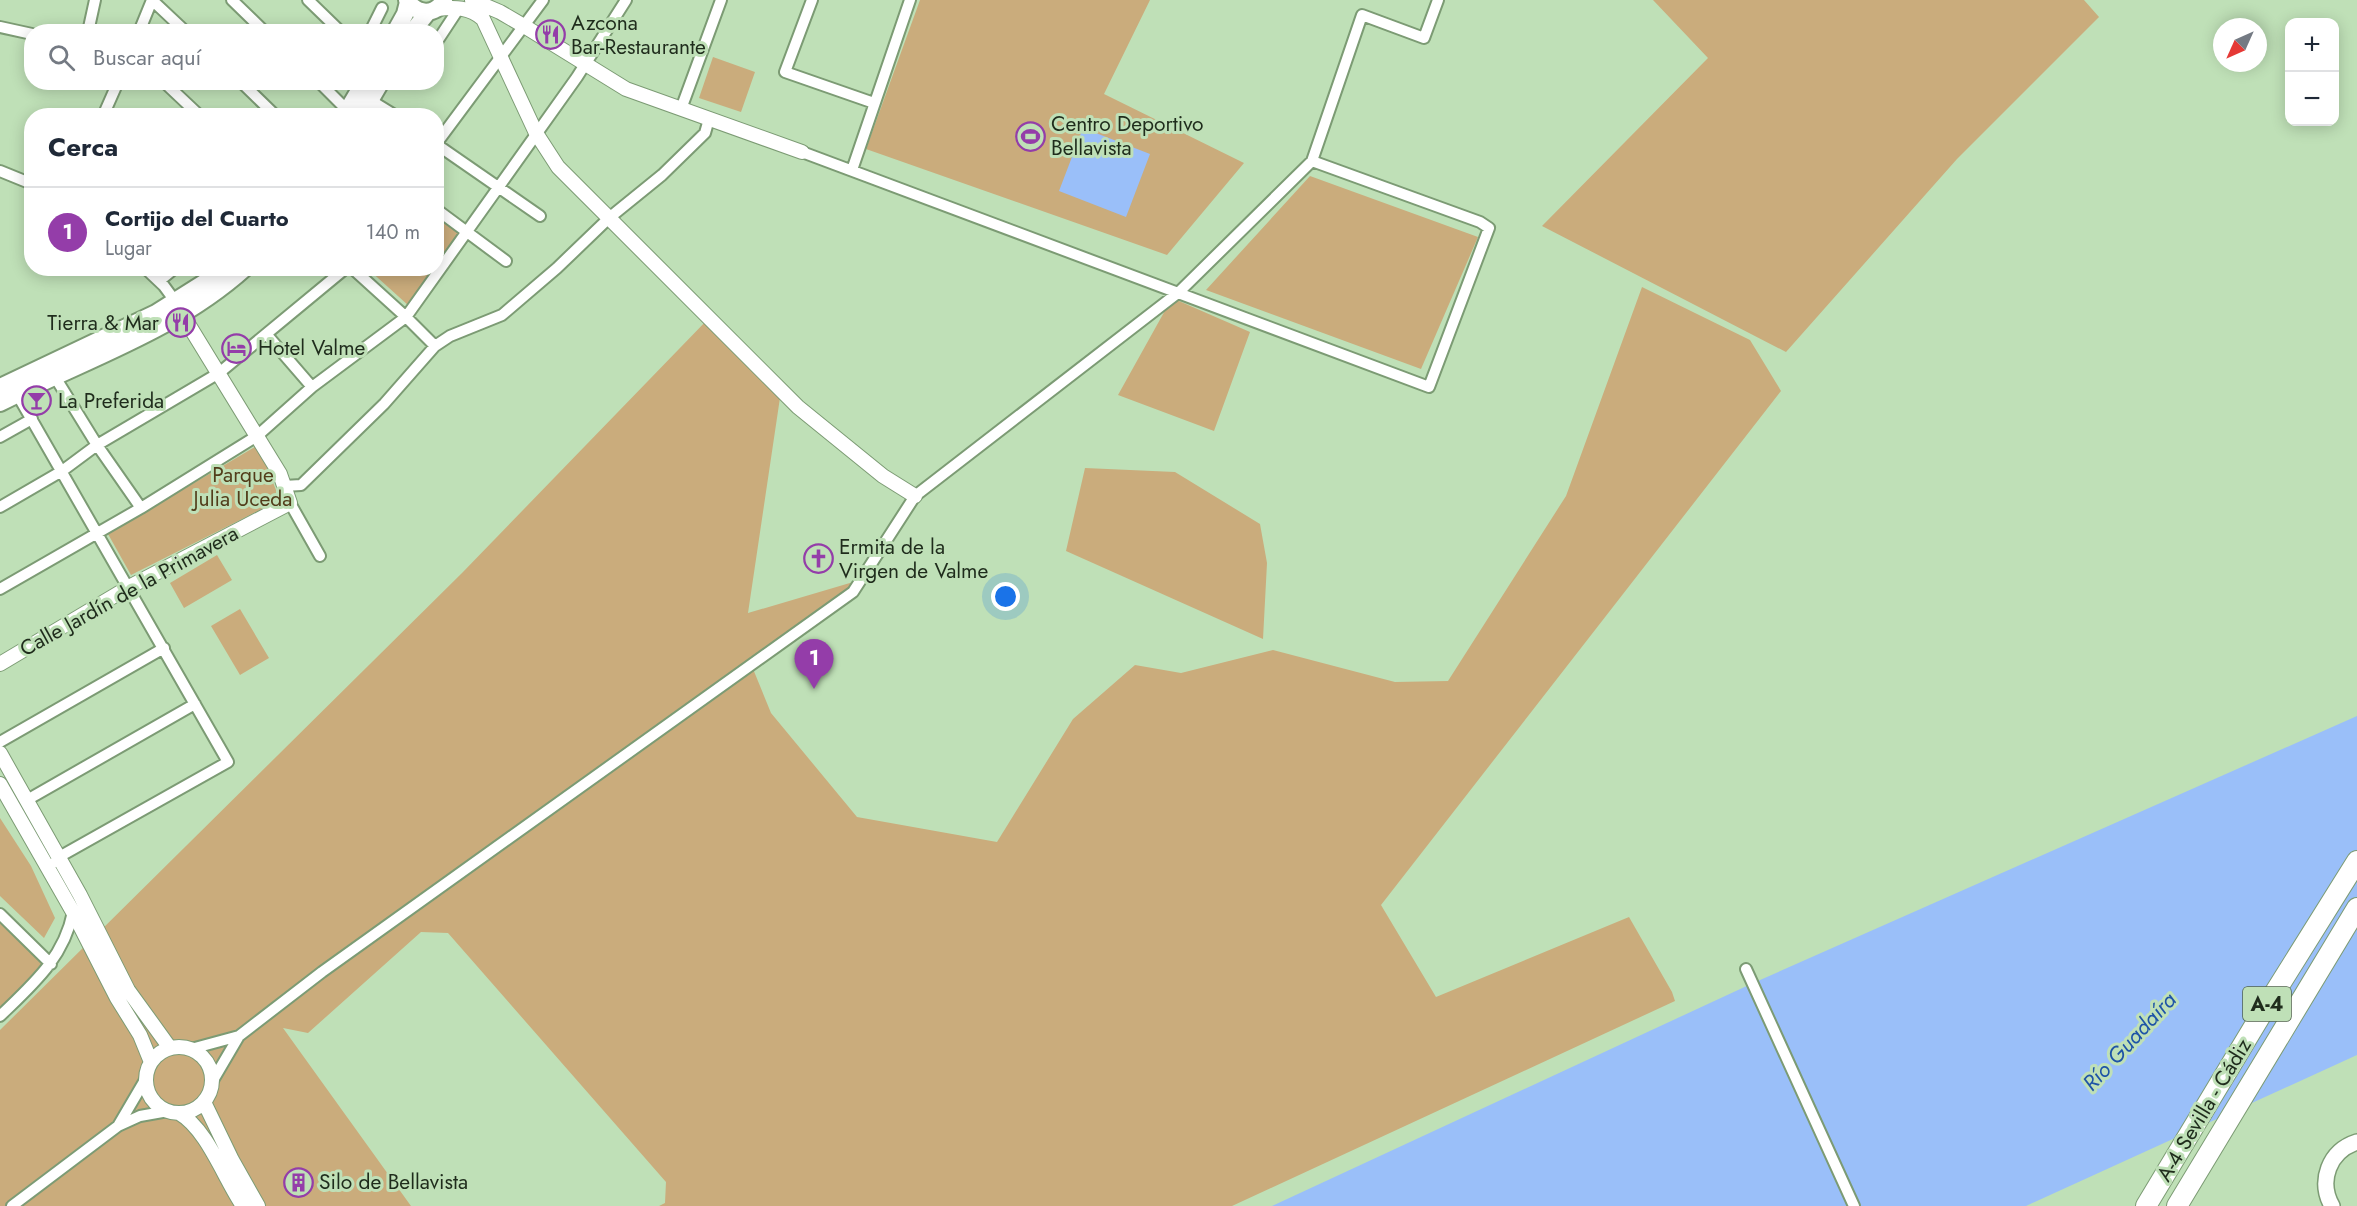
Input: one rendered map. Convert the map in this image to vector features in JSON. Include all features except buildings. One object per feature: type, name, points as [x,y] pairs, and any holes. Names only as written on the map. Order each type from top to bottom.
[{"type":"highway","name":"A-4 Sevilla - Cádiz","points":[[2146,1206],[2357,861]]},
{"type":"highway","name":"A-4 Sevilla - Cádiz","points":[[2177,1206],[2357,909]]},
{"type":"main road","points":[[408,1],[418,11],[442,7]]},
{"type":"main road","points":[[399,24],[408,1]]},
{"type":"main road","points":[[422,24],[442,7]]},
{"type":"main road","points":[[353,108],[361,90]]},
{"type":"main road","points":[[359,108],[370,100],[376,90]]},
{"type":"main road","points":[[0,387],[156,313],[178,308],[212,276]]},
{"type":"main road","points":[[0,403],[118,349],[178,308],[232,276]]},
{"type":"main road","points":[[2331,1206],[2327,1197],[2325,1180],[2329,1166],[2338,1153],[2357,1142]]},
{"type":"street","points":[[90,24],[95,0]]},
{"type":"street","points":[[143,24],[152,0],[178,24]]},
{"type":"street","points":[[232,0],[257,24]]},
{"type":"street","points":[[308,0],[333,24]]},
{"type":"street","points":[[472,0],[524,26],[626,89],[852,170],[1429,387],[1489,228],[1473,219],[1312,161]]},
{"type":"street","points":[[444,135],[543,0]]},
{"type":"street","points":[[444,265],[585,64],[626,0]]},
{"type":"street","points":[[681,109],[721,0]]},
{"type":"street","points":[[812,0],[785,72],[874,103]]},
{"type":"street","points":[[852,170],[910,0]]},
{"type":"street","points":[[191,1049],[239,1036],[322,972],[853,592],[915,496],[1179,292],[1312,161],[1362,15],[1424,38],[1438,0]]},
{"type":"street","points":[[439,24],[442,7],[473,12],[483,20],[536,134],[558,167],[798,407],[883,476],[915,496]]},
{"type":"street","points":[[374,24],[382,8]]},
{"type":"street","points":[[0,27],[24,32]]},
{"type":"street","points":[[107,108],[114,90]]},
{"type":"street","points":[[172,90],[192,108]]},
{"type":"street","points":[[249,90],[268,108]]},
{"type":"street","points":[[326,90],[345,108]]},
{"type":"street","points":[[370,100],[383,108]]},
{"type":"street","points":[[282,480],[301,485],[384,404],[435,346],[450,336],[502,315],[557,268],[609,218],[662,174],[705,133],[709,119]]},
{"type":"street","points":[[444,149],[540,216]]},
{"type":"street","points":[[0,171],[24,181]]},
{"type":"street","points":[[444,215],[506,261]]},
{"type":"street","points":[[154,276],[178,308],[257,435],[282,480],[290,503],[320,555]]},
{"type":"street","points":[[159,281],[165,276]]},
{"type":"street","points":[[0,507],[219,373],[337,276]]},
{"type":"street","points":[[361,276],[406,316],[435,346]]},
{"type":"street","points":[[0,589],[141,508],[257,435],[312,387],[406,316],[436,276]]},
{"type":"street","points":[[267,335],[312,387]]},
{"type":"street","points":[[55,377],[97,446],[141,508]]},
{"type":"street","points":[[17,394],[228,762],[59,857],[51,864],[44,859]]},
{"type":"street","points":[[0,437],[32,419]]},
{"type":"street","name":"Calle Jardín de la Primavera","points":[[0,664],[129,587],[290,503]]},
{"type":"street","points":[[0,742],[164,648]]},
{"type":"street","points":[[27,800],[195,704]]},
{"type":"street","points":[[0,753],[80,895],[128,990],[170,1048]]},
{"type":"street","points":[[0,784],[73,912],[117,998],[140,1035],[151,1062]]},
{"type":"street","points":[[0,1016],[51,964],[65,939],[73,912]]},
{"type":"street","points":[[0,914],[51,964]]},
{"type":"street","points":[[1746,969],[1854,1206]]},
{"type":"street","points":[[12,1206],[118,1126],[140,1116],[191,1111],[204,1102],[212,1083],[239,1036]]},
{"type":"street","points":[[118,1126],[146,1080],[151,1062],[163,1051],[181,1047],[200,1054],[207,1062],[212,1083]]},
{"type":"street","points":[[146,1080],[152,1099],[191,1120],[201,1131],[221,1171],[243,1206]]},
{"type":"street","points":[[204,1102],[232,1160],[258,1206]]},
{"type":"green space","name":"Centro Deportivo Bellavista","points":[[920,0],[1150,0],[1104,94],[1244,163],[1167,255],[866,149]]},
{"type":"green space","points":[[1653,0],[2084,0],[2099,17],[1957,159],[1786,352],[1542,226],[1708,58]]},
{"type":"green space","points":[[713,57],[755,72],[741,112],[699,98]]},
{"type":"green space","points":[[1310,176],[1478,237],[1421,369],[1206,290]]},
{"type":"green space","points":[[444,217],[463,231],[444,258]]},
{"type":"green space","points":[[376,276],[431,276],[409,306]]},
{"type":"green space","points":[[1642,287],[1750,340],[1781,391],[1381,905],[1436,997],[1629,917],[1675,1001],[1232,1206],[659,1206],[665,1203],[666,1182],[448,933],[421,932],[308,1033],[283,1028],[411,1206],[0,1206],[0,1030],[462,573],[709,318],[781,391],[748,613],[860,580],[751,664],[771,713],[857,817],[997,842],[1073,719],[1135,665],[1181,673],[1273,650],[1395,682],[1448,681],[1566,496]]},
{"type":"green space","points":[[1172,298],[1250,332],[1214,431],[1118,395]]},
{"type":"green space","name":"Parque Julia Uceda","points":[[258,445],[280,500],[131,575],[108,534]]},
{"type":"green space","points":[[1085,468],[1175,472],[1260,524],[1267,563],[1263,639],[1066,551]]},
{"type":"green space","points":[[217,555],[232,580],[184,608],[170,583]]},
{"type":"green space","points":[[240,609],[269,658],[240,675],[211,626]]},
{"type":"green space","points":[[0,818],[31,866],[55,918],[44,938],[0,896]]},
{"type":"green space","points":[[0,914],[49,959],[0,1020]]},
{"type":"water","points":[[1083,128],[1150,154],[1126,217],[1059,191]]},
{"type":"water","name":"Río Guadaíra","points":[[2357,716],[2357,1055],[2026,1206],[1272,1206],[1751,984]]},
{"type":"place","name":"Azcona Bar-Restaurante","points":[[550,35]]},
{"type":"place","name":"Centro Deportivo Bellavista","points":[[1030,136]]},
{"type":"place","name":"Tierra & Mar","points":[[180,323]]},
{"type":"place","name":"Hotel Valme","points":[[237,348]]},
{"type":"place","name":"La Preferida","points":[[37,401]]},
{"type":"place","name":"Ermita de la Virgen de Valme","points":[[818,559]]},
{"type":"place","name":"Cortijo del Cuarto","points":[[814,689]]},
{"type":"place","name":"Silo de Bellavista","points":[[298,1182]]}]
